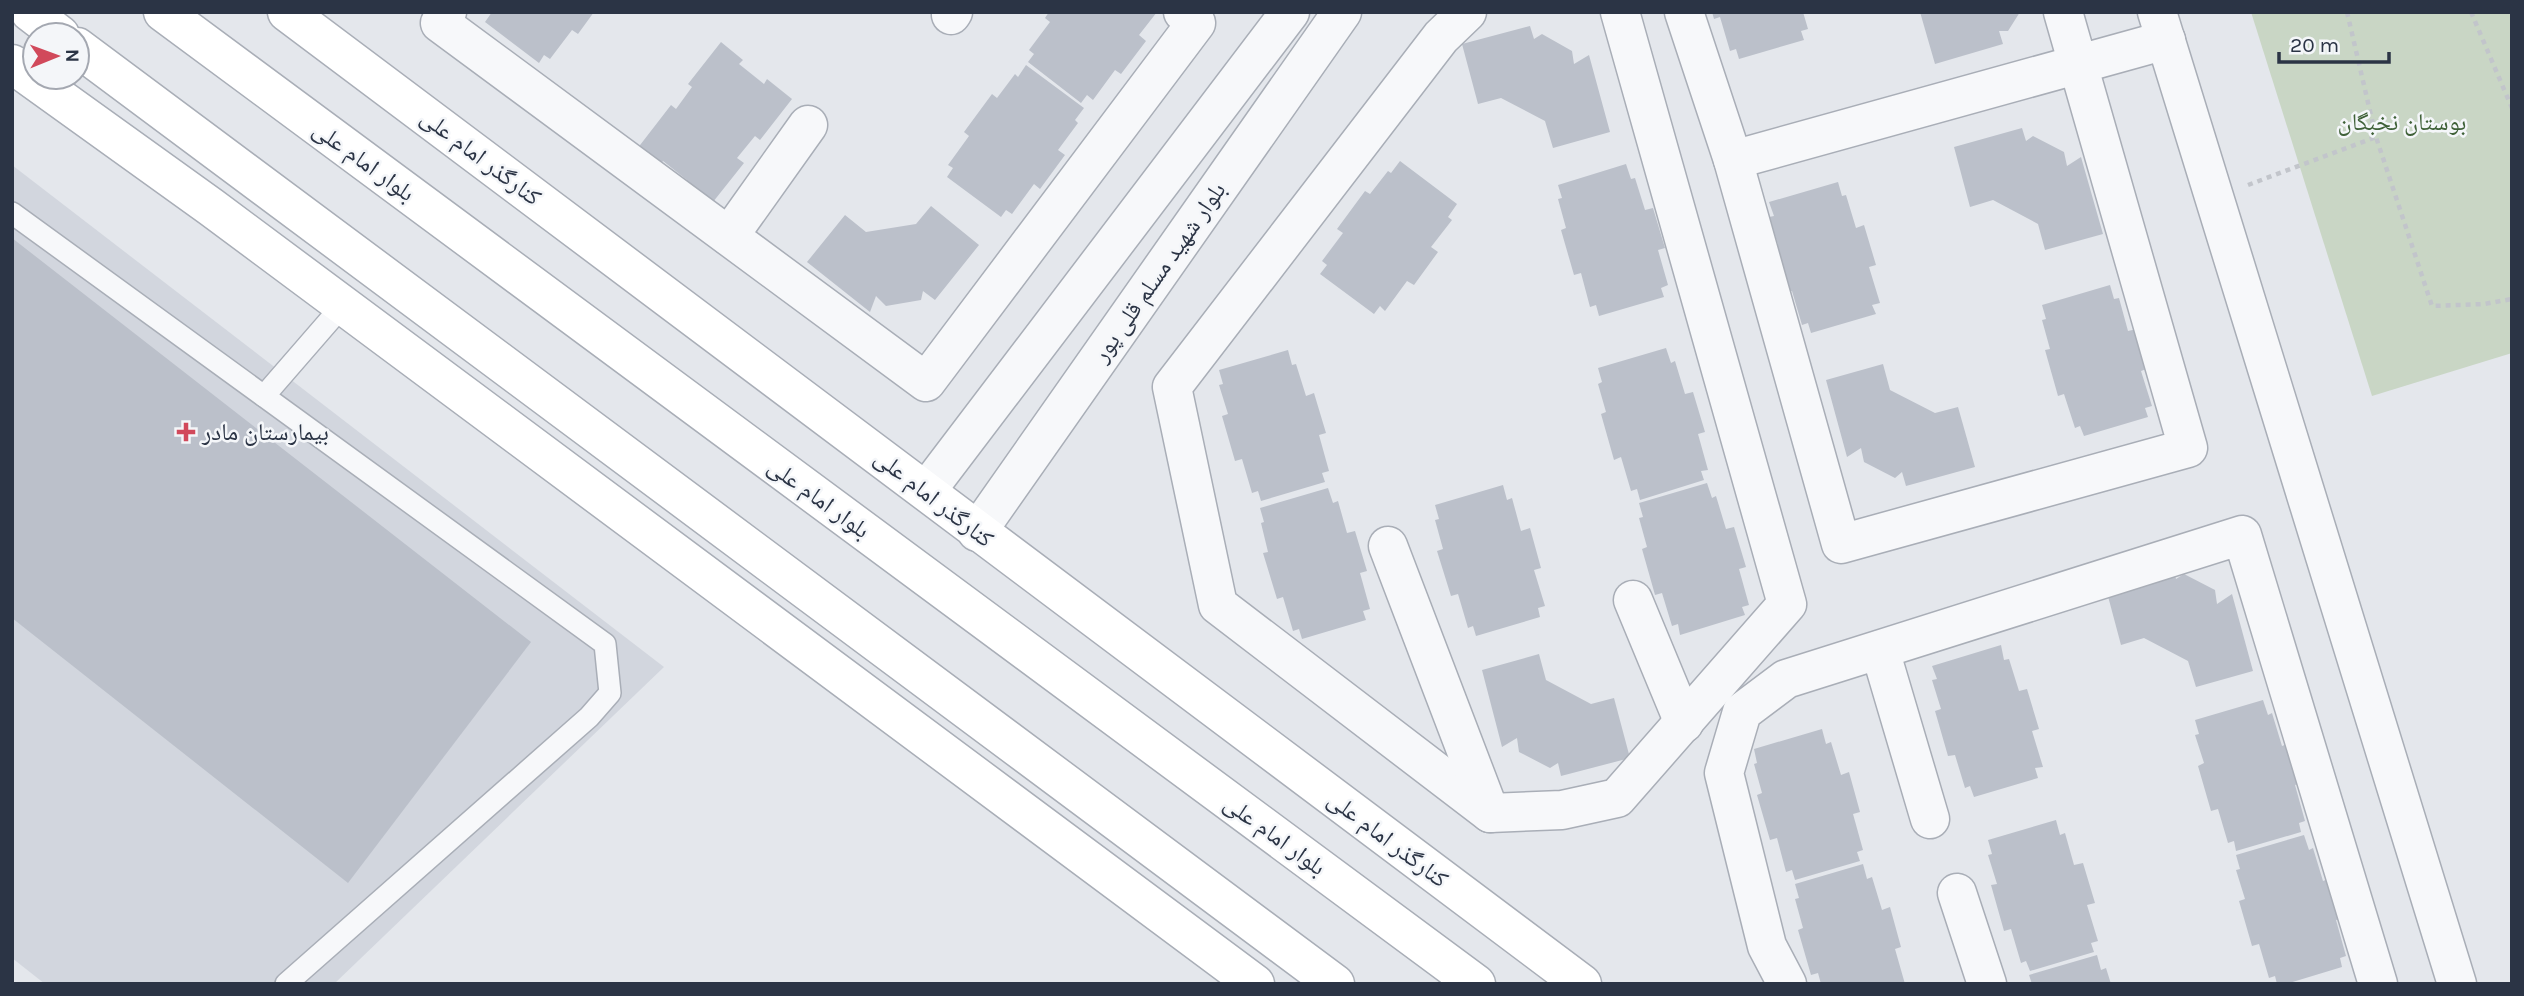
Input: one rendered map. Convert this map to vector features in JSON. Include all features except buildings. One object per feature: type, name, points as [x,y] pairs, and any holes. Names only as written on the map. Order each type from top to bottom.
[{"type":"main road","name":"بلوار امام علی","points":[[163,12],[1476,984]]},
{"type":"main road","name":"کنارگذر امام علی","points":[[287,12],[1582,984]]},
{"type":"main road","points":[[91,57],[1335,984]]},
{"type":"main road","points":[[12,64],[211,207],[1255,984]]},
{"type":"street","points":[[447,12],[440,23],[926,382],[1196,23],[1183,12]]},
{"type":"street","points":[[1467,12],[1441,37],[1171,387],[1218,605],[1490,813],[1562,810],[1617,798],[1787,604],[1619,12]]},
{"type":"street","points":[[1684,12],[1733,160],[1841,544],[2188,448],[2063,12]]},
{"type":"street","name":"بلوار شهید مسلم قلی پور","points":[[927,491],[1287,13]]},
{"type":"street","points":[[1287,13],[1331,27]]},
{"type":"street","points":[[1733,160],[2078,64],[2161,26],[2457,984]]},
{"type":"street","name":"بلوار شهید مسلم قلی پور","points":[[977,532],[1331,27]]},
{"type":"street","points":[[729,236],[807,125]]},
{"type":"street","points":[[1787,984],[1767,946],[1724,773],[1742,712],[1786,679],[2242,535],[2378,984]]},
{"type":"street","points":[[1388,546],[1490,813]]},
{"type":"street","points":[[1633,600],[1684,723]]},
{"type":"street","points":[[1880,650],[1930,819]]},
{"type":"street","points":[[1957,893],[1987,984]]},
{"type":"lane","points":[[12,213],[605,644],[610,693],[589,717],[286,984]]},
{"type":"lane","points":[[264,396],[343,305]]},
{"type":"path","points":[[2347,12],[2376,137],[2432,306],[2484,304],[2512,299]]},
{"type":"path","points":[[2471,12],[2512,108]]},
{"type":"path","points":[[2214,198],[2376,137]]},
{"type":"shaded area","name":"بیمارستان مادر","points":[[12,165],[664,667],[334,984],[45,984],[12,958]]},
{"type":"green space","name":"بوستان نخبگان","points":[[2251,12],[2512,12],[2512,353],[2372,396]]},
{"type":"place","name":"بیمارستان مادر","points":[[186,432]]}]
